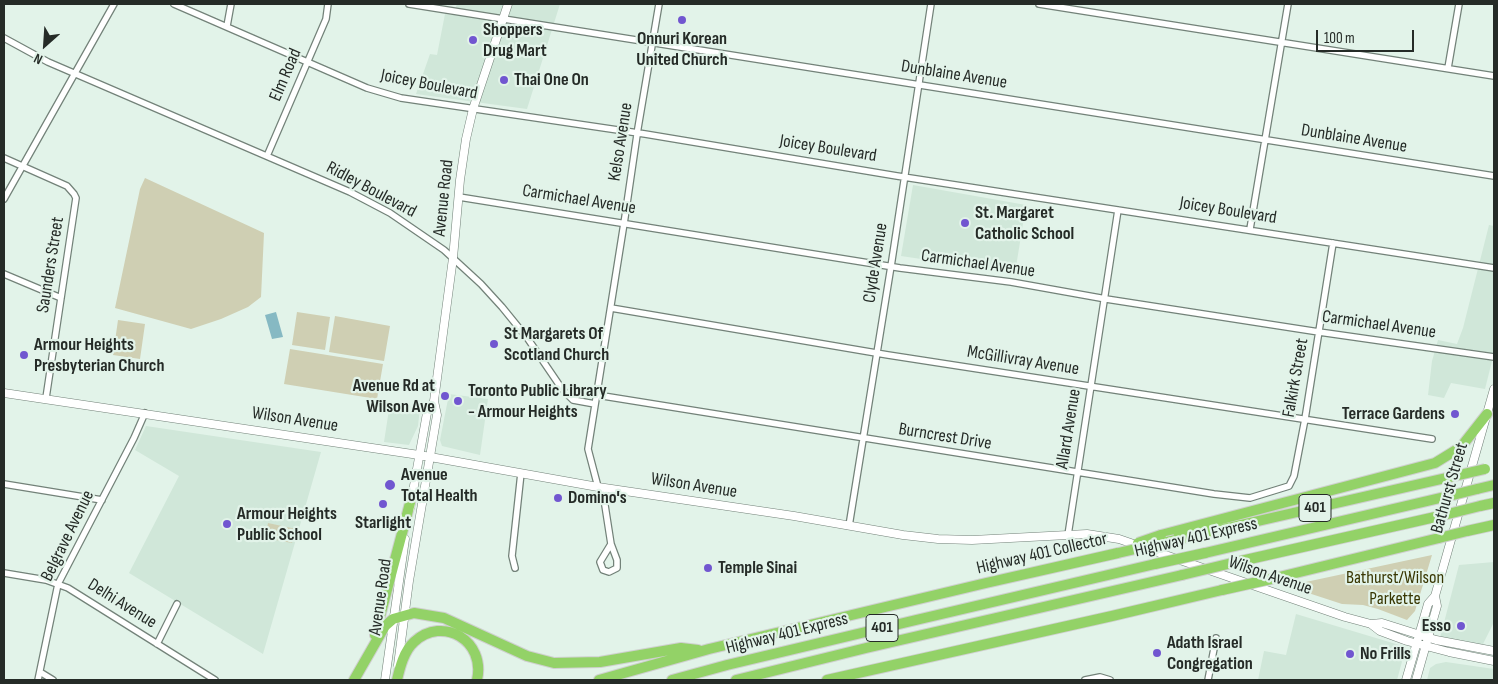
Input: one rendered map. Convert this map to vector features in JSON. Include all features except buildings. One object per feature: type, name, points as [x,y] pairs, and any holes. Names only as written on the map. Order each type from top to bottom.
[{"type":"highway","points":[[1114,552],[1161,535],[1435,463],[1461,448],[1487,414]]},
{"type":"highway","name":"Highway 401 Collector","points":[[599,680],[704,651],[1114,552],[1175,540],[1489,468]]},
{"type":"highway","name":"Highway 401 Express","points":[[672,680],[916,620],[1494,485]]},
{"type":"highway","points":[[370,651],[410,503]]},
{"type":"highway","name":"Highway 401 Express","points":[[736,680],[857,650],[1494,503]]},
{"type":"highway","name":"401","points":[[827,680],[1112,616],[1494,525]]},
{"type":"highway","points":[[354,680],[380,631],[393,619],[414,612],[444,618],[527,656],[554,663],[600,662],[681,648],[704,651]]},
{"type":"highway","points":[[396,680],[402,660],[413,642],[428,633],[447,631],[458,635],[470,644],[478,659],[479,672],[477,680]]},
{"type":"main road","name":"Avenue Road","points":[[396,680],[409,581],[437,415],[434,401],[453,258],[466,139],[473,109],[508,4]]},
{"type":"main road","name":"Bathurst Street","points":[[1406,680],[1428,604],[1435,596],[1494,389]]},
{"type":"main road","name":"Wilson Avenue","points":[[4,393],[419,455],[598,487],[903,535],[947,540],[972,540],[1087,534],[1119,539],[1344,617],[1371,624],[1380,631],[1426,646],[1494,662]]},
{"type":"main road","name":"Avenue Road","points":[[385,680],[410,503],[427,413],[434,401]]},
{"type":"main road","name":"Bathurst Street","points":[[1416,680],[1437,606],[1435,596]]},
{"type":"main road","name":"Wilson Avenue","points":[[1371,624],[1382,622],[1428,638],[1494,651]]},
{"type":"street","points":[[4,199],[114,4]]},
{"type":"street","name":"Joicey Boulevard","points":[[174,4],[367,88],[391,96],[1494,268]]},
{"type":"street","points":[[227,26],[231,4]]},
{"type":"street","name":"Elm Road","points":[[267,156],[326,18],[328,4]]},
{"type":"street","name":"Dunblaine Avenue","points":[[409,4],[1494,176]]},
{"type":"street","name":"Kelso Avenue","points":[[595,404],[659,4]]},
{"type":"street","name":"Clyde Avenue","points":[[849,526],[931,4]]},
{"type":"street","points":[[1039,4],[1494,76]]},
{"type":"street","points":[[1250,229],[1288,4]]},
{"type":"street","points":[[1448,68],[1459,4]]},
{"type":"street","name":"Ridley Boulevard","points":[[4,38],[41,59],[74,74],[372,203],[435,243],[453,258],[502,307],[528,339],[562,389],[573,400],[595,404]]},
{"type":"street","name":"Saunders Street","points":[[4,158],[67,186],[76,198],[46,398]]},
{"type":"street","name":"Carmichael Avenue","points":[[459,197],[891,266],[1011,282],[1106,299],[1319,332],[1494,356]]},
{"type":"street","name":"Allard Avenue","points":[[1068,534],[1106,299],[1118,210]]},
{"type":"street","name":"Falkirk Street","points":[[1288,486],[1294,476],[1305,419],[1333,243]]},
{"type":"street","points":[[4,274],[61,298]]},
{"type":"street","name":"McGillivray Avenue","points":[[611,308],[877,352],[1432,439]]},
{"type":"street","name":"Burncrest Drive","points":[[596,395],[1214,494],[1250,498],[1288,486]]},
{"type":"street","points":[[595,404],[588,449],[598,487],[604,499],[611,544]]},
{"type":"street","name":"Belgrave Avenue","points":[[38,680],[58,584],[134,438],[145,413]]},
{"type":"street","points":[[515,568],[512,556],[521,473]]},
{"type":"street","points":[[4,484],[102,500]]},
{"type":"street","name":"Delhi Avenue","points":[[4,573],[46,580],[74,592],[215,680]]},
{"type":"street","points":[[158,644],[177,604]]},
{"type":"street","points":[[1208,680],[1216,638]]},
{"type":"street","points":[[40,672],[53,680]]},
{"type":"street","points":[[1085,680],[1100,677],[1110,680]]},
{"type":"shaded area","points":[[457,4],[560,4],[527,109],[416,94],[430,54],[437,55],[445,14],[453,15]]},
{"type":"shaded area","name":"St. Margaret Catholic School","points":[[913,185],[1026,205],[1015,273],[901,256]]},
{"type":"shaded area","points":[[1489,225],[1494,226],[1494,353],[1485,389],[1451,383],[1444,398],[1428,395],[1432,361],[1438,340],[1457,344],[1463,328]]},
{"type":"shaded area","points":[[449,394],[488,399],[480,455],[442,446],[440,440]]},
{"type":"shaded area","points":[[390,403],[420,407],[418,426],[409,445],[384,442]]},
{"type":"shaded area","name":"Armour Heights Public School","points":[[146,426],[321,452],[263,654],[129,573],[179,476],[135,450]]},
{"type":"shaded area","points":[[1494,562],[1494,622],[1482,646],[1440,638],[1459,565]]},
{"type":"shaded area","points":[[1296,614],[1406,647],[1397,680],[1258,680],[1264,651],[1286,655]]},
{"type":"shaded area","points":[[1446,662],[1494,669],[1494,680],[1427,680],[1430,668],[1436,664]]},
{"type":"green space","points":[[145,178],[264,233],[261,297],[248,307],[191,329],[115,308],[140,189]]},
{"type":"green space","points":[[297,312],[330,317],[325,350],[292,345]]},
{"type":"green space","points":[[335,316],[390,326],[384,361],[329,352]]},
{"type":"green space","points":[[118,320],[145,324],[140,359],[113,355]]},
{"type":"green space","points":[[290,349],[383,364],[377,399],[284,384]]},
{"type":"green space","points":[[268,523],[296,529],[292,543],[265,538]]},
{"type":"green space","name":"Bathurst/Wilson Parkette","points":[[1432,555],[1415,611],[1407,620],[1378,609],[1363,605],[1342,604],[1287,586]]},
{"type":"water","points":[[276,312],[283,337],[272,339],[265,315]]},
{"type":"place","name":"Onnuri Korean United Church","points":[[682,20]]},
{"type":"place","name":"Shoppers Drug Mart","points":[[473,40]]},
{"type":"place","name":"Thai One On","points":[[504,80]]},
{"type":"place","name":"St. Margaret Catholic School","points":[[965,223]]},
{"type":"place","name":"St Margarets Of Scotland Church","points":[[494,344]]},
{"type":"place","name":"Armour Heights Presbyterian Church","points":[[24,355]]},
{"type":"place","name":"Avenue Rd at Wilson Ave","points":[[445,396]]},
{"type":"place","name":"Toronto Public Library - Armour Heights","points":[[458,401]]},
{"type":"place","name":"Terrace Gardens","points":[[1455,414]]},
{"type":"place","name":"Avenue Total Health","points":[[390,485]]},
{"type":"place","name":"Domino's","points":[[558,498]]},
{"type":"place","name":"Starlight","points":[[383,504]]},
{"type":"place","name":"Armour Heights Public School","points":[[227,524]]},
{"type":"place","name":"Temple Sinai","points":[[708,568]]},
{"type":"place","name":"Esso","points":[[1461,626]]},
{"type":"place","name":"Adath Israel Congregation","points":[[1157,653]]},
{"type":"place","name":"No Frills","points":[[1350,654]]}]
